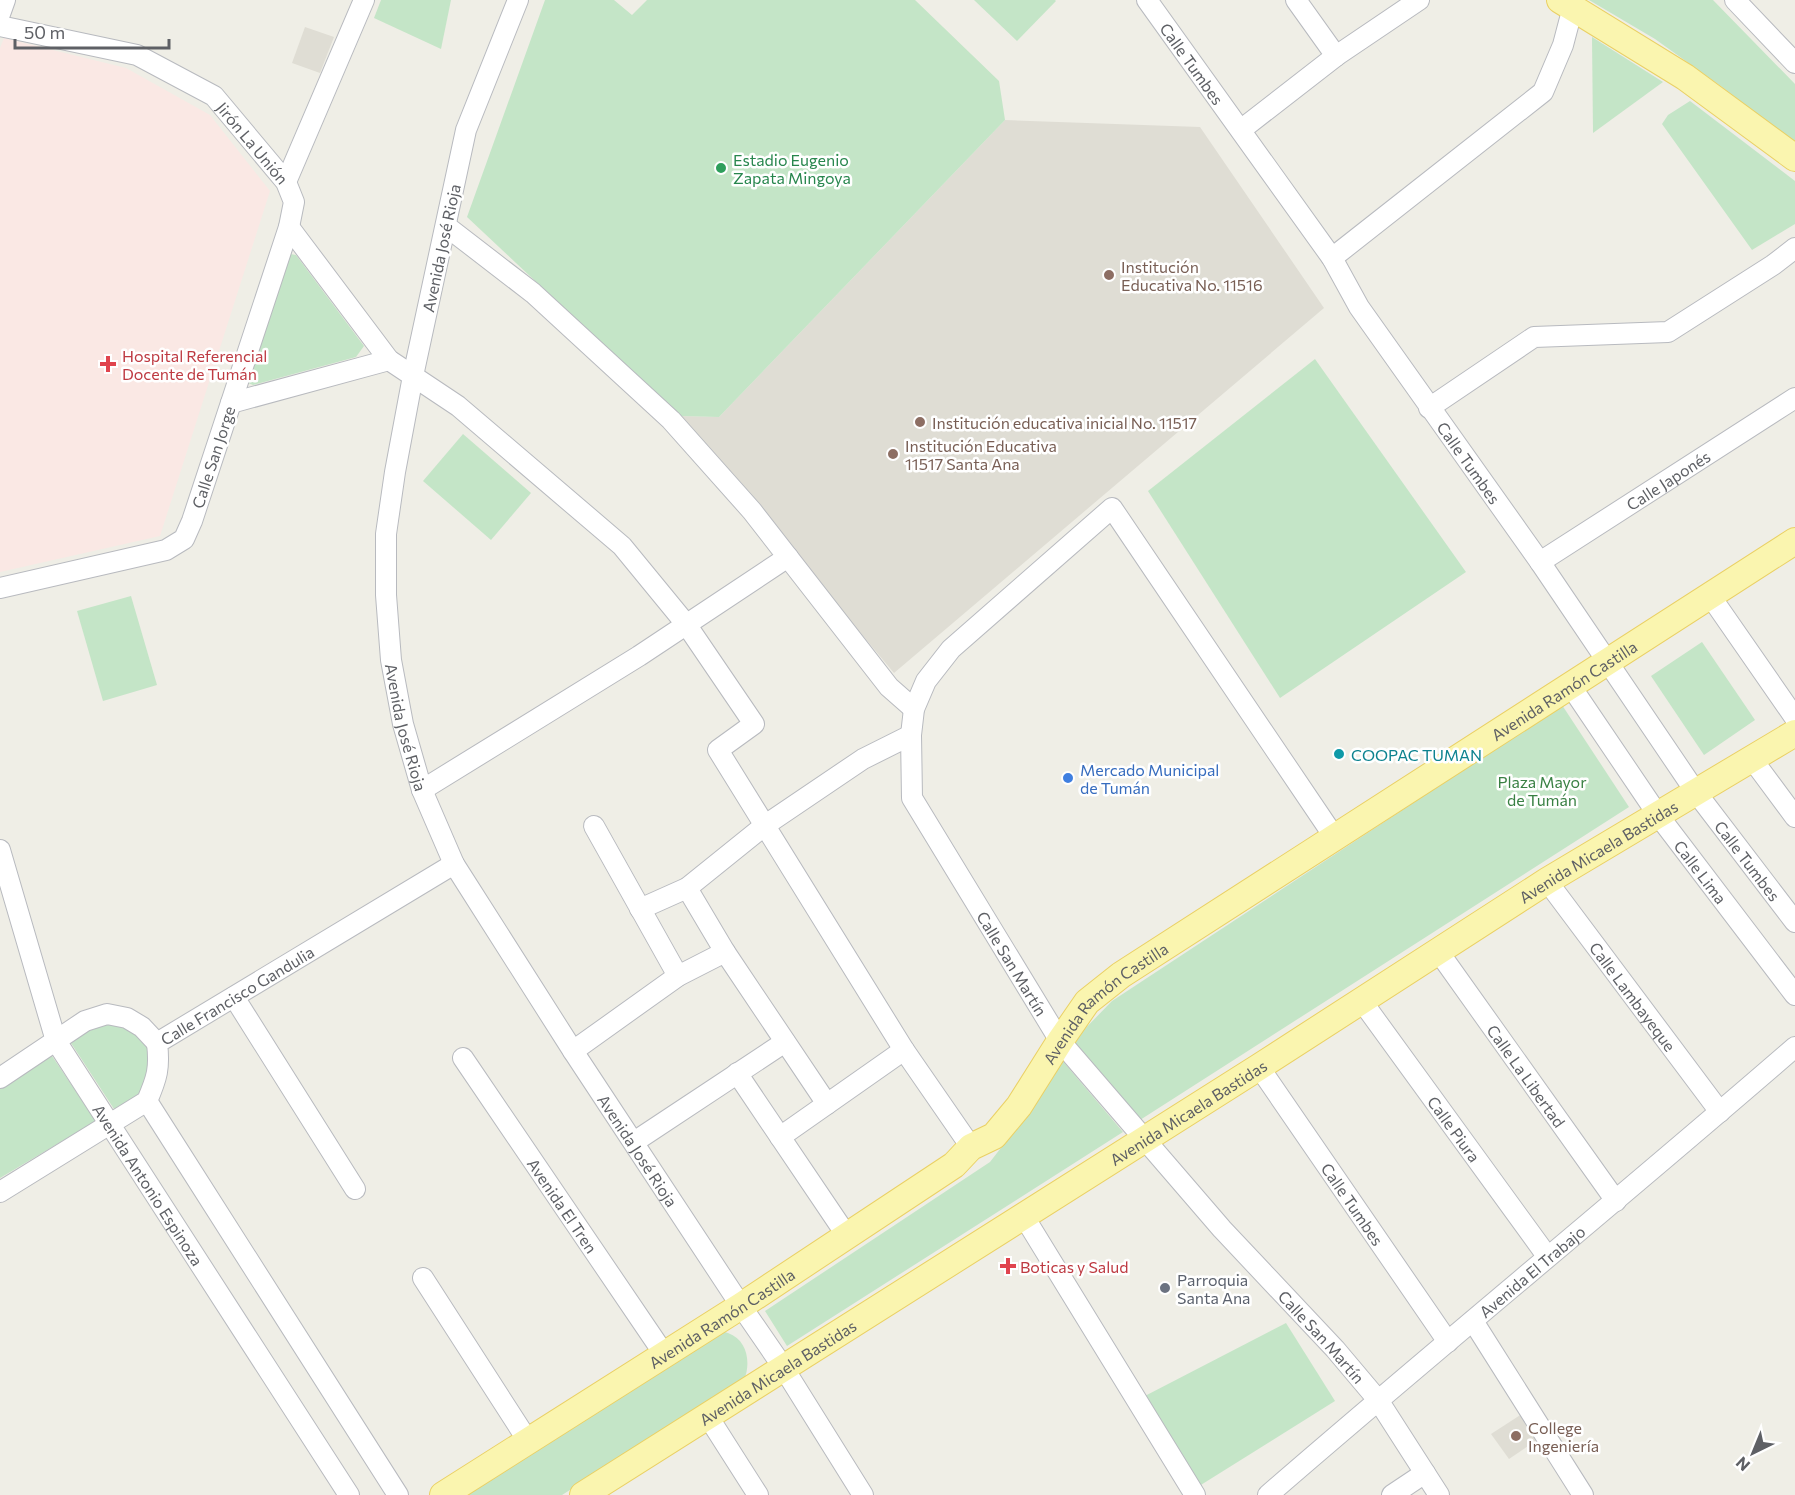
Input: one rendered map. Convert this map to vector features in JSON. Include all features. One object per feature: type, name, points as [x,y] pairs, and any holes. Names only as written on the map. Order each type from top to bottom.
[{"type":"main road","points":[[1568,2],[1685,77],[1795,158]]},
{"type":"main road","name":"Avenida Ramón Castilla","points":[[443,1495],[741,1306],[954,1165],[971,1147],[994,1136],[1019,1106],[1087,1002],[1121,975],[1795,541]]},
{"type":"main road","name":"Avenida Micaela Bastidas","points":[[583,1495],[1258,1067],[1546,881],[1795,733]]},
{"type":"street","points":[[0,14],[5,0]]},
{"type":"street","points":[[286,182],[364,0]]},
{"type":"street","name":"Avenida José Rioja","points":[[518,0],[466,130],[413,376],[395,472],[386,534],[386,595],[391,660],[403,724],[422,790],[454,864],[573,1051],[783,1367],[863,1495]]},
{"type":"street","name":"Calle Tumbes","points":[[1147,0],[1242,129],[1332,258],[1359,307],[1540,562],[1695,791],[1795,922]]},
{"type":"street","points":[[1296,0],[1336,56]]},
{"type":"street","points":[[1242,129],[1336,56],[1419,0]]},
{"type":"street","points":[[1735,0],[1795,63]]},
{"type":"street","points":[[1332,258],[1543,92],[1563,45],[1568,2]]},
{"type":"street","name":"Jirón La Unión","points":[[0,26],[137,55],[214,96],[286,182],[294,202]]},
{"type":"street","name":"Calle San Jorge","points":[[0,588],[166,550],[184,540],[289,227],[294,202]]},
{"type":"street","points":[[446,226],[533,293],[671,420],[752,511],[889,687],[914,709]]},
{"type":"street","points":[[289,227],[390,360],[458,406],[622,546],[686,624],[754,724],[718,750],[904,1050],[971,1147]]},
{"type":"street","points":[[1429,408],[1534,337],[1668,332],[1773,265],[1795,248]]},
{"type":"street","points":[[231,403],[390,360]]},
{"type":"street","name":"Calle Japonés","points":[[1540,562],[1795,398]]},
{"type":"street","name":"Calle San Martín","points":[[1335,838],[1112,508],[951,649],[926,681],[914,709],[911,735],[912,798],[1060,1041],[1222,1229],[1335,1349],[1378,1400],[1439,1495]]},
{"type":"street","points":[[422,790],[639,656],[788,557]]},
{"type":"street","points":[[1711,597],[1795,718]]},
{"type":"street","name":"Calle Lima","points":[[1570,685],[1658,815],[1795,996]]},
{"type":"street","points":[[640,909],[687,888],[764,826],[863,759],[911,735]]},
{"type":"street","points":[[1752,759],[1795,817]]},
{"type":"street","points":[[594,826],[678,976]]},
{"type":"street","name":"Avenida Antonio Espinoza","points":[[0,850],[56,1041],[349,1495]]},
{"type":"street","name":"Calle Francisco Gandulia","points":[[147,1101],[158,1071],[157,1043],[454,864]]},
{"type":"street","name":"Calle Lambayeque","points":[[1546,881],[1720,1112]]},
{"type":"street","points":[[687,888],[725,952],[827,1104]]},
{"type":"street","name":"Calle La Libertad","points":[[1438,951],[1616,1201]]},
{"type":"street","points":[[573,1051],[678,976],[725,952]]},
{"type":"street","points":[[234,997],[355,1189]]},
{"type":"street","name":"Calle Piura","points":[[1361,1000],[1547,1256]]},
{"type":"street","points":[[0,1078],[85,1021],[107,1014],[127,1018],[142,1027],[157,1043]]},
{"type":"street","points":[[634,1142],[785,1042]]},
{"type":"street","name":"Avenida El Trabajo","points":[[1268,1495],[1795,1047]]},
{"type":"street","points":[[780,1137],[904,1050]]},
{"type":"street","name":"Avenida El Tren","points":[[463,1058],[664,1354]]},
{"type":"street","name":"Calle Tumbes","points":[[1258,1067],[1448,1342]]},
{"type":"street","points":[[737,1073],[847,1236]]},
{"type":"street","points":[[0,1192],[147,1101],[398,1495]]},
{"type":"street","points":[[1023,1215],[1195,1495]]},
{"type":"street","points":[[423,1278],[528,1441]]},
{"type":"street","points":[[1473,1321],[1583,1495]]},
{"type":"street","points":[[707,1415],[758,1495]]},
{"type":"street","points":[[1392,1495],[1425,1473]]},
{"type":"shaded area","points":[[305,27],[334,37],[320,73],[292,63]]},
{"type":"shaded area","name":"Hospital Referencial Docente de Tumán","points":[[4,38],[126,68],[210,115],[270,191],[160,536],[0,572],[0,48]]},
{"type":"shaded area","points":[[1005,120],[1200,127],[1324,308],[894,673],[679,416],[719,417]]},
{"type":"shaded area","name":"College Ingeniería","points":[[1525,1412],[1540,1438],[1509,1459],[1491,1434]]},
{"type":"green space","points":[[381,0],[451,0],[441,49],[374,18]]},
{"type":"green space","name":"Estadio Eugenio Zapata Mingoya","points":[[545,0],[614,0],[632,15],[647,0],[915,0],[999,81],[1005,120],[719,417],[679,416],[467,217]]},
{"type":"green space","points":[[974,0],[1055,0],[1056,1],[1017,41]]},
{"type":"green space","points":[[1589,0],[1713,0],[1795,84],[1795,143],[1655,39]]},
{"type":"green space","points":[[1592,37],[1663,82],[1593,133]]},
{"type":"green space","points":[[1690,101],[1795,181],[1795,224],[1752,250],[1662,124],[1668,115]]},
{"type":"green space","points":[[290,254],[296,255],[364,346],[356,357],[253,385],[248,383]]},
{"type":"green space","points":[[1315,359],[1466,572],[1280,698],[1148,491]]},
{"type":"green space","points":[[463,434],[531,493],[491,540],[423,481]]},
{"type":"green space","points":[[131,596],[157,685],[103,701],[77,611]]},
{"type":"green space","points":[[1702,642],[1755,720],[1704,755],[1651,676]]},
{"type":"green space","name":"Plaza Mayor de Tumán","points":[[1562,705],[1629,807],[1140,1120],[1073,1041],[1112,1001]]},
{"type":"green space","points":[[110,1023],[129,1029],[143,1040],[148,1047],[151,1064],[138,1094],[114,1109],[71,1043],[93,1027]]},
{"type":"green space","points":[[50,1053],[96,1121],[0,1178],[0,1088]]},
{"type":"green space","points":[[1061,1059],[1123,1132],[787,1346],[765,1311],[990,1162],[1037,1101]]},
{"type":"green space","points":[[1286,1323],[1335,1401],[1196,1488],[1141,1398]]},
{"type":"green space","points":[[713,1332],[735,1336],[744,1347],[747,1367],[744,1380],[562,1495],[458,1495]]},
{"type":"place","name":"Estadio Eugenio Zapata Mingoya","points":[[721,168]]},
{"type":"place","name":"Institución Educativa No. 11516","points":[[1109,275]]},
{"type":"place","name":"Hospital Referencial Docente de Tumán","points":[[108,364]]},
{"type":"place","name":"Institución educativa inicial No. 11517","points":[[920,422]]},
{"type":"place","name":"Institución Educativa 11517 Santa Ana","points":[[893,454]]},
{"type":"place","name":"COOPAC TUMAN","points":[[1339,754]]},
{"type":"place","name":"Mercado Municipal de Tumán","points":[[1068,778]]},
{"type":"place","name":"Boticas y Salud","points":[[1008,1266]]},
{"type":"place","name":"Parroquia Santa Ana","points":[[1165,1288]]},
{"type":"place","name":"College Ingeniería","points":[[1516,1436]]}]
